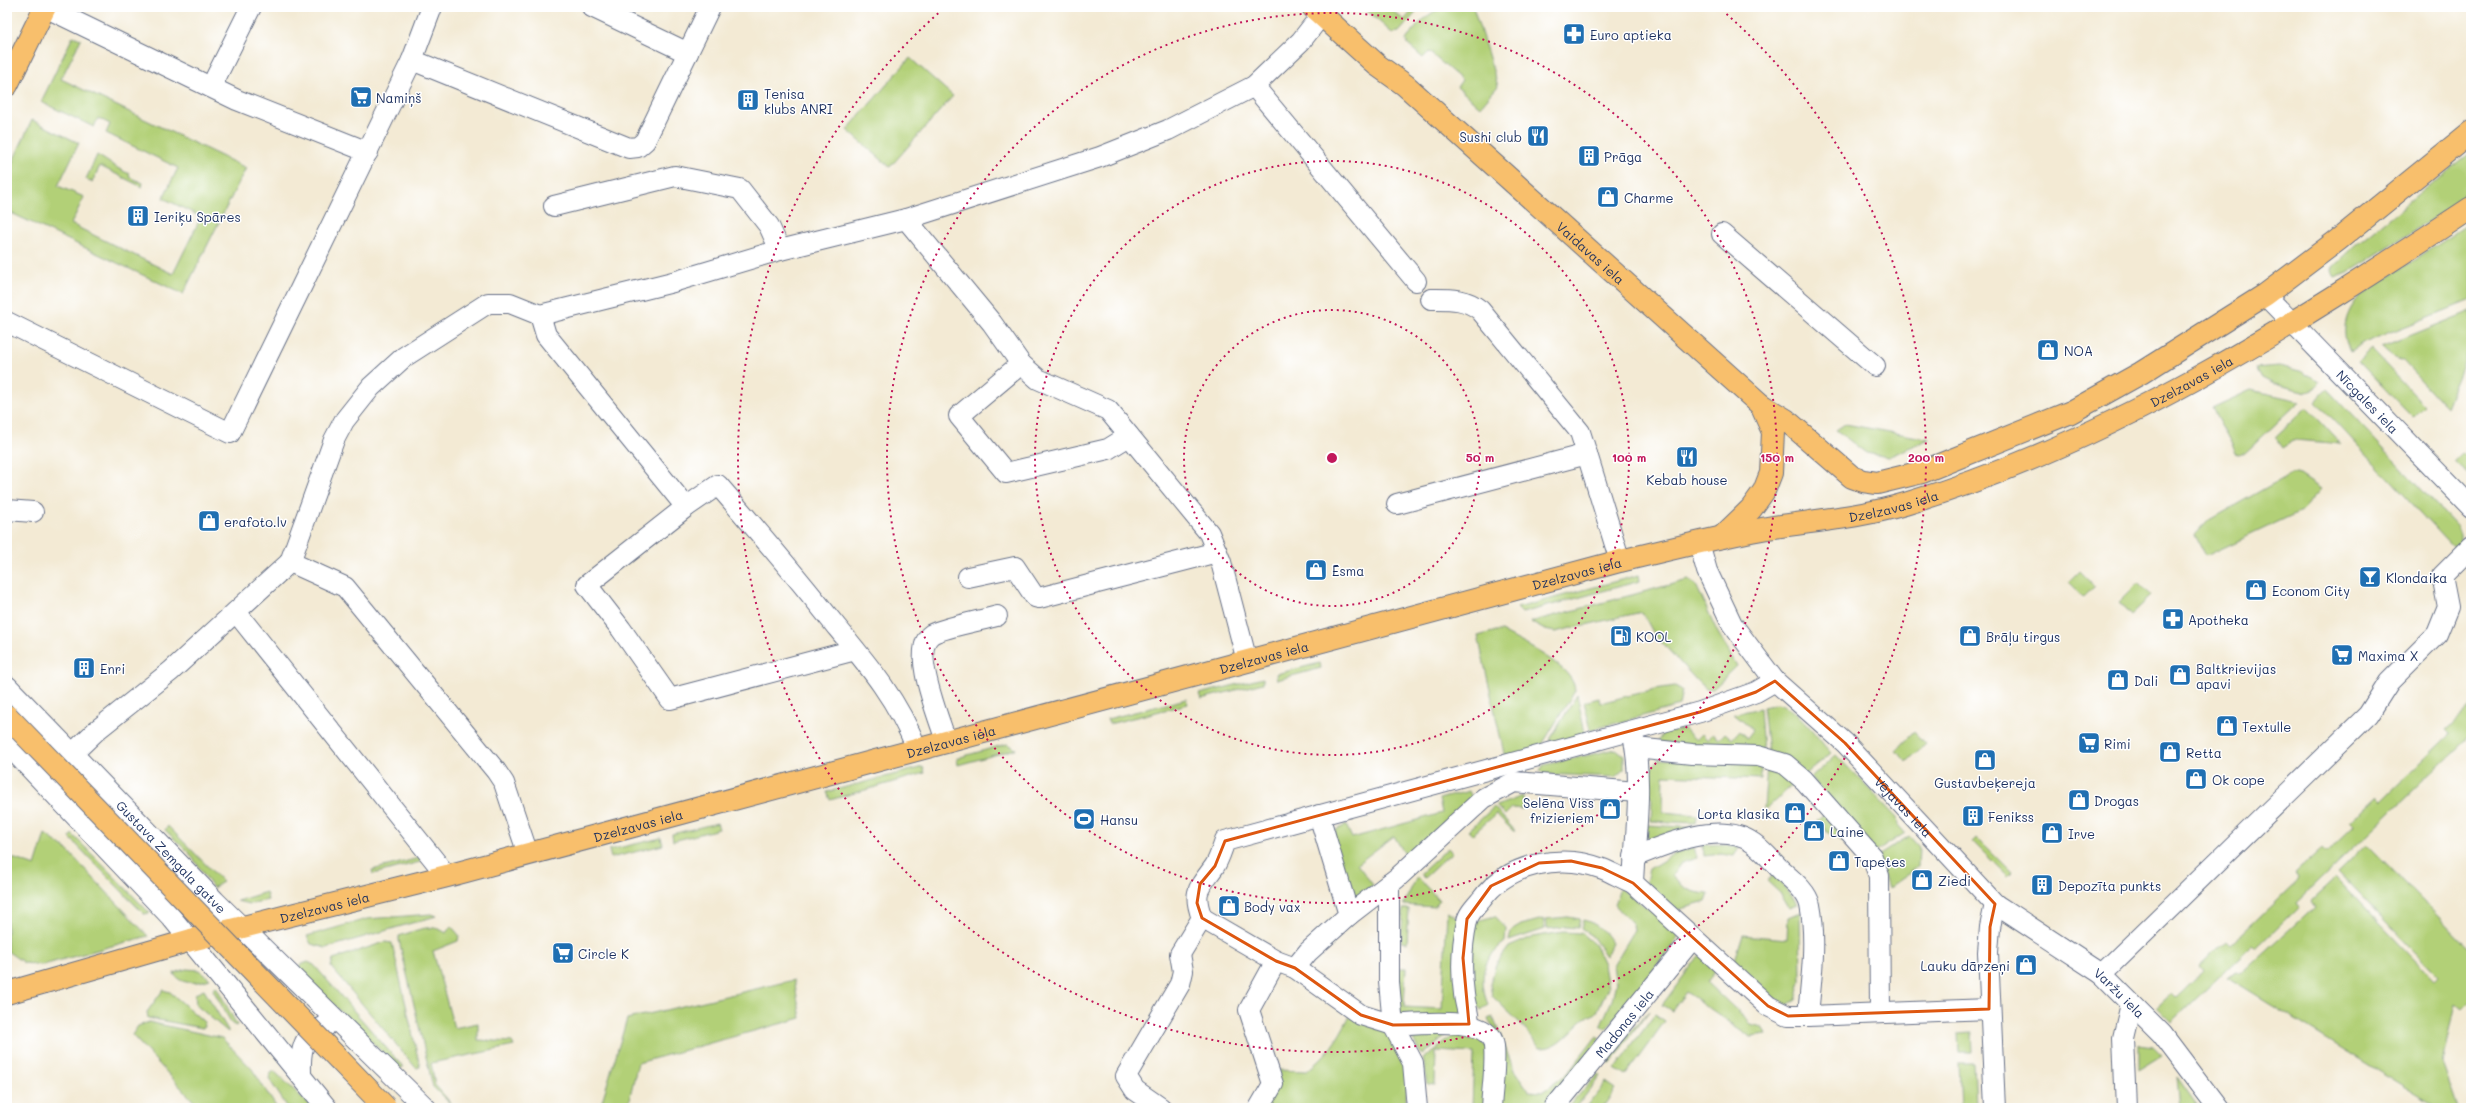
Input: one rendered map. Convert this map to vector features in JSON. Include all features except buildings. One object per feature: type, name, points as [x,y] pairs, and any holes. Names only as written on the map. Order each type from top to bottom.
[{"type":"main road","points":[[7,85],[45,7]]},
{"type":"main road","name":"Vaidavas iela","points":[[1318,11],[1377,64],[1405,85],[1761,405],[1786,420],[1852,477],[1863,482],[1877,483]]},
{"type":"main road","name":"Dzelzavas iela","points":[[1877,483],[1922,472],[2071,412],[2141,373],[2265,295],[2338,240],[2471,132]]},
{"type":"main road","name":"Dzelzavas iela","points":[[7,993],[191,940],[447,876],[1620,561],[1722,537],[1861,514],[1905,504],[2015,465],[2140,407],[2226,361],[2291,322],[2471,208]]},
{"type":"main road","points":[[1722,537],[1751,509],[1764,491],[1771,473],[1773,432],[1761,405]]},
{"type":"main road","name":"Gustava Zemgala gatve","points":[[7,716],[386,1108]]},
{"type":"street","points":[[45,7],[237,100],[368,152]]},
{"type":"street","points":[[211,87],[251,7]]},
{"type":"street","points":[[7,322],[230,434],[412,60],[432,7]]},
{"type":"street","points":[[592,7],[688,53]]},
{"type":"street","points":[[412,60],[629,148],[638,147],[646,141],[710,7]]},
{"type":"street","points":[[72,754],[97,730],[170,671],[290,562],[334,440],[344,421],[371,387],[404,357],[488,303],[510,303],[540,315],[673,282],[780,250],[906,220],[1100,157],[1168,130],[1254,86],[1301,41],[1318,11]]},
{"type":"street","points":[[1254,86],[1416,281]]},
{"type":"street","points":[[554,206],[675,176],[740,189],[770,226],[780,250]]},
{"type":"street","points":[[906,220],[992,323],[1021,364],[1038,379],[1108,410],[1209,533],[1216,552],[1247,661]]},
{"type":"street","points":[[1722,234],[1874,366]]},
{"type":"street","name":"Nīcgales iela","points":[[2265,295],[2471,507]]},
{"type":"street","points":[[1431,299],[1460,300],[1471,303],[1480,310],[1580,432],[1620,561]]},
{"type":"street","points":[[540,315],[546,335],[686,507]]},
{"type":"street","points":[[1021,364],[959,416],[1006,474],[1108,449],[1129,436]]},
{"type":"street","points":[[1397,504],[1587,454]]},
{"type":"street","points":[[855,650],[670,699],[621,629],[587,585],[686,507],[718,485],[786,563],[886,688],[907,723],[917,749]]},
{"type":"street","points":[[7,510],[33,512]]},
{"type":"street","name":"Vējavas iela","points":[[1699,543],[1707,571],[1732,624],[1774,681],[1845,743],[1995,904]]},
{"type":"street","points":[[2102,974],[2368,715],[2389,682],[2437,634],[2448,607],[2442,576],[2471,547]]},
{"type":"street","points":[[968,577],[1015,567],[1035,597],[1039,598],[1216,552]]},
{"type":"street","points":[[290,562],[344,587],[491,764],[504,783],[528,854]]},
{"type":"street","points":[[236,612],[447,876]]},
{"type":"street","points":[[946,741],[922,660],[924,645],[932,634],[997,616]]},
{"type":"street","points":[[1634,739],[1733,702],[1756,692],[1774,681]]},
{"type":"street","name":"Gustava Zemgala gatve","points":[[7,686],[242,928],[426,1108]]},
{"type":"street","points":[[1633,884],[1637,792],[1634,739]]},
{"type":"street","points":[[1491,1108],[1494,1044],[1484,1030],[1469,1024],[1393,1025],[1361,1015],[1295,968],[1276,961],[1202,918],[1197,903],[1200,884],[1215,866],[1225,841],[1319,815],[1513,774],[1591,741],[1634,739],[1692,754],[1764,757],[1785,764],[1804,780],[1872,857],[1879,876],[1880,1013]]},
{"type":"street","points":[[7,744],[191,940],[327,1108]]},
{"type":"street","points":[[1295,968],[1308,952],[1349,915],[1389,884],[1484,798],[1513,774],[1637,792]]},
{"type":"street","points":[[1319,815],[1349,915]]},
{"type":"street","points":[[1634,857],[1666,844],[1711,833],[1736,836],[1752,842],[1801,889],[1810,903],[1813,954],[1808,1016]]},
{"type":"street","points":[[1469,1024],[1469,1011],[1464,995],[1463,965],[1467,920],[1491,886],[1519,870],[1539,863],[1571,861],[1602,868],[1633,884],[1768,1006],[1788,1016],[1989,1009]]},
{"type":"street","points":[[1389,884],[1389,982],[1393,1025],[1413,1063],[1417,1108]]},
{"type":"street","points":[[1995,904],[1990,927],[1989,1009],[1995,1108]]},
{"type":"street","name":"Varžu iela","points":[[1995,904],[2102,974],[2162,1034],[2218,1108]]},
{"type":"street","points":[[1161,1108],[1135,1090],[1126,1076],[1180,984],[1183,971],[1180,954],[1202,918]]},
{"type":"street","name":"Madonas iela","points":[[1554,1108],[1693,938]]},
{"type":"street","points":[[1259,1108],[1273,1084],[1249,1010],[1276,961]]},
{"type":"street","points":[[2126,1108],[2123,1038],[2131,1004]]},
{"type":"street","points":[[301,1074],[300,1056],[305,1038],[316,1029],[340,1024]]},
{"type":"highlighted area","points":[[1775,681],[1845,743],[1995,904],[1990,927],[1989,1009],[1788,1016],[1768,1006],[1633,883],[1602,868],[1571,861],[1539,863],[1491,886],[1467,919],[1463,958],[1469,1024],[1393,1025],[1361,1015],[1295,968],[1276,961],[1202,918],[1197,903],[1200,884],[1215,866],[1225,841],[1700,712],[1756,692]]},
{"type":"green space","points":[[1363,7],[1388,7],[1404,20],[1416,7],[1421,7],[1399,32],[1392,33]]},
{"type":"green space","points":[[1445,7],[1473,7],[1498,86],[1480,107],[1457,87],[1462,80],[1429,52],[1423,58],[1407,44],[1406,40],[1423,20],[1433,12]]},
{"type":"green space","points":[[73,36],[81,39],[61,79],[246,168],[183,294],[7,211],[7,174],[32,120],[79,143],[58,186],[84,197],[71,224],[173,274],[201,217],[163,198],[178,168],[106,133],[110,124],[98,118],[94,127],[41,102]]},
{"type":"green space","points":[[910,58],[953,96],[890,167],[847,130]]},
{"type":"green space","points":[[2471,152],[2471,195],[2348,272],[2335,277],[2332,272],[2333,267],[2355,246]]},
{"type":"green space","points":[[97,155],[117,168],[130,174],[129,177],[143,183],[142,187],[100,166],[92,182],[86,179]]},
{"type":"green space","points":[[2471,222],[2471,300],[2364,343],[2350,352],[2345,337],[2346,322],[2351,309],[2360,296]]},
{"type":"green space","points":[[2471,311],[2471,346],[2446,407],[2403,361],[2394,358],[2382,347]]},
{"type":"green space","points":[[2371,349],[2425,406],[2413,418],[2358,361]]},
{"type":"green space","points":[[2279,366],[2300,371],[2320,382],[2315,389],[2307,392],[2274,384],[2262,378],[2256,368]]},
{"type":"green space","points":[[2327,389],[2457,527],[2460,535],[2460,544],[2455,548],[2451,545],[2316,401]]},
{"type":"green space","points":[[2251,390],[2300,401],[2245,453],[2237,454],[2212,408]]},
{"type":"green space","points":[[2307,407],[2341,444],[2295,440],[2283,448],[2275,437]]},
{"type":"green space","points":[[1845,424],[1929,439],[1888,457],[1866,453],[1836,430]]},
{"type":"green space","points":[[2463,453],[2471,454],[2471,476],[2454,462]]},
{"type":"green space","points":[[2292,473],[2297,473],[2321,489],[2301,511],[2206,556],[2195,535],[2209,520]]},
{"type":"green space","points":[[2080,572],[2094,586],[2083,597],[2069,583]]},
{"type":"green space","points":[[1639,575],[1640,581],[1522,613],[1517,608]]},
{"type":"green space","points":[[1688,580],[1696,585],[1717,631],[1737,666],[1712,690],[1706,689],[1699,683],[1654,634],[1642,612],[1555,632],[1545,630],[1530,622]]},
{"type":"green space","points":[[2138,583],[2151,596],[2131,615],[2119,602]]},
{"type":"green space","points":[[1501,631],[1546,656],[1557,664],[1573,682],[1575,691],[1540,748],[1505,758],[1478,636]]},
{"type":"green space","points":[[1320,663],[1321,668],[1277,680],[1276,674]]},
{"type":"green space","points":[[1263,678],[1263,683],[1201,699],[1199,694]]},
{"type":"green space","points":[[1675,686],[1682,690],[1679,706],[1591,730],[1584,702],[1599,698],[1600,703],[1655,689]]},
{"type":"green space","points":[[1577,695],[1585,733],[1550,745],[1549,741]]},
{"type":"green space","points":[[1186,699],[1188,704],[1109,724],[1107,719]]},
{"type":"green space","points":[[1777,704],[1793,711],[1800,717],[1831,753],[1806,774],[1768,752],[1763,707]]},
{"type":"green space","points":[[2471,706],[2471,735],[2297,902],[2300,906],[2257,948],[2253,944],[2172,1022],[2157,1007],[2171,994],[2175,998],[2203,971],[2199,966],[2226,941],[2230,945],[2299,879],[2295,874],[2322,849],[2326,853],[2354,826],[2350,822],[2377,797],[2381,801],[2450,734],[2446,730]]},
{"type":"green space","points":[[1760,708],[1763,752],[1658,742],[1663,732],[1684,729],[1696,740],[1702,734],[1707,739],[1713,734],[1719,739],[1725,733],[1732,739],[1739,731],[1747,738],[1753,730],[1734,714]]},
{"type":"green space","points":[[1914,732],[1925,744],[1907,762],[1896,751]]},
{"type":"green space","points":[[1007,744],[1016,749],[958,765],[957,758]]},
{"type":"green space","points":[[1616,749],[1624,755],[1624,770],[1616,777],[1544,774],[1540,770],[1544,765]]},
{"type":"green space","points":[[1836,755],[1897,818],[1898,825],[1905,833],[1876,852],[1811,778]]},
{"type":"green space","points":[[1659,759],[1761,762],[1761,779],[1664,775],[1663,812],[1697,815],[1696,823],[1651,821],[1652,797],[1648,795],[1649,780],[1651,770],[1655,762]]},
{"type":"green space","points":[[1767,765],[1797,781],[1766,809],[1764,808]]},
{"type":"green space","points":[[923,767],[925,773],[830,800],[827,792]]},
{"type":"green space","points":[[1469,791],[1472,798],[1406,856],[1394,836],[1357,864],[1373,885],[1357,896],[1349,893],[1333,840],[1336,830],[1346,825],[1352,838],[1442,813],[1439,799]]},
{"type":"green space","points":[[1523,796],[1523,809],[1512,808],[1505,815],[1496,806]]},
{"type":"green space","points":[[1494,807],[1515,831],[1513,831],[1496,814],[1472,835],[1468,831]]},
{"type":"green space","points":[[1825,813],[1847,836],[1840,841],[1835,836],[1832,837],[1817,821]]},
{"type":"green space","points":[[717,823],[719,829],[673,841],[672,834]]},
{"type":"green space","points":[[1647,825],[1698,828],[1649,843]]},
{"type":"green space","points":[[168,826],[223,882],[213,888],[190,854],[165,830]]},
{"type":"green space","points":[[45,834],[66,849],[148,936],[43,965],[24,963],[7,951],[7,856],[35,866]]},
{"type":"green space","points":[[72,834],[150,913],[144,914],[70,838]]},
{"type":"green space","points":[[1909,836],[1919,847],[1918,867],[1888,888],[1878,856]]},
{"type":"green space","points":[[661,838],[663,845],[611,858],[609,850]]},
{"type":"green space","points":[[1977,838],[2011,872],[2007,876],[1973,842]]},
{"type":"green space","points":[[1723,844],[1739,848],[1734,856],[1721,854],[1704,856],[1703,845]]},
{"type":"green space","points":[[2367,844],[2471,950],[2471,1000],[2462,1009],[2455,1003],[2442,1062],[2458,1108],[2439,1108],[2227,978],[2238,972],[2242,974],[2315,907],[2311,901],[2336,878],[2434,980],[2438,976],[2338,872]]},
{"type":"green space","points":[[1694,847],[1697,858],[1681,863],[1672,876],[1688,889],[1709,894],[1706,902],[1677,910],[1646,882],[1649,869],[1674,854]]},
{"type":"green space","points":[[1448,848],[1452,852],[1424,878],[1420,874]]},
{"type":"green space","points":[[423,857],[420,862],[373,874],[372,870]]},
{"type":"green space","points":[[1773,874],[1788,890],[1797,905],[1789,908],[1780,893],[1767,881]]},
{"type":"green space","points":[[1417,877],[1439,900],[1435,907],[1403,905]]},
{"type":"green space","points":[[1620,888],[1675,928],[1678,936],[1674,944],[1606,1029],[1601,1025],[1612,1000],[1616,982],[1613,966],[1634,931],[1633,924],[1614,904]]},
{"type":"green space","points":[[266,892],[268,900],[249,904],[237,901]]},
{"type":"green space","points":[[1403,909],[1409,909],[1407,943],[1401,942]]},
{"type":"green space","points":[[1447,912],[1462,920],[1466,1018],[1402,1019],[1398,1007],[1399,968],[1406,968],[1404,1007],[1442,1009]]},
{"type":"green space","points":[[1800,912],[1801,982],[1796,1000],[1787,1005],[1761,992],[1734,963],[1743,935],[1787,939],[1788,917]]},
{"type":"green space","points":[[431,914],[436,916],[326,948],[311,944],[307,936],[367,919]]},
{"type":"green space","points":[[1495,916],[1506,928],[1505,942],[1491,956],[1484,970],[1483,987],[1488,1005],[1481,1010],[1475,1000],[1470,979],[1470,956],[1473,922]]},
{"type":"green space","points":[[1568,917],[1580,919],[1578,928],[1565,927],[1547,929],[1546,919]]},
{"type":"green space","points":[[1543,919],[1545,929],[1509,941],[1511,931],[1521,925]]},
{"type":"green space","points":[[1583,920],[1588,921],[1600,928],[1612,943],[1606,956],[1592,936],[1581,929]]},
{"type":"green space","points":[[451,926],[459,935],[458,941],[433,951],[454,1028],[478,1023],[478,1040],[512,1042],[514,1046],[431,1063],[435,1085],[455,1108],[433,1087],[399,940],[399,936],[423,928],[435,928],[446,933]]},
{"type":"green space","points":[[1563,932],[1581,933],[1595,945],[1604,964],[1608,987],[1597,1012],[1582,1021],[1556,1044],[1549,1047],[1540,1048],[1519,1022],[1492,996],[1490,984],[1496,964],[1509,947],[1532,937]]},
{"type":"green space","points":[[385,942],[392,943],[420,1067],[416,1068],[331,967],[333,959]]},
{"type":"green space","points":[[1701,953],[1717,969],[1707,982],[1751,1024],[1763,1027],[1767,1035],[1751,1037],[1686,992],[1672,1011],[1662,1005]]},
{"type":"green space","points":[[308,962],[314,965],[403,1067],[400,1069],[298,971],[300,965]]},
{"type":"green space","points":[[186,969],[199,970],[210,979],[200,982],[185,982],[180,980],[174,973]]},
{"type":"green space","points":[[794,980],[801,1018],[638,1063],[627,1108],[604,1108],[602,1101],[627,1019]]},
{"type":"green space","points":[[216,986],[237,1025],[236,1026],[232,1024],[213,990]]},
{"type":"green space","points":[[163,990],[170,992],[204,1022],[205,1027],[202,1028],[148,1018],[147,1012]]},
{"type":"green space","points":[[204,990],[228,1032],[196,1005],[195,994]]},
{"type":"green space","points":[[1649,1011],[1609,1065],[1608,1059],[1613,1052]]},
{"type":"green space","points":[[1655,1014],[1665,1021],[1625,1076],[1615,1069]]},
{"type":"green space","points":[[1349,1017],[1393,1034],[1409,1070],[1405,1108],[1265,1108],[1277,1070],[1307,1071],[1321,1059],[1331,1047]]},
{"type":"green space","points":[[1493,1017],[1514,1070],[1529,1091],[1542,1092],[1560,1079],[1571,1069],[1596,1037],[1600,1039],[1544,1108],[1496,1108],[1497,1037],[1489,1019]]},
{"type":"green space","points":[[149,1022],[222,1038],[252,1069],[277,1108],[200,1108],[132,1035],[138,1026]]},
{"type":"green space","points":[[1419,1032],[1449,1034],[1422,1055],[1410,1035]]},
{"type":"green space","points":[[1972,1032],[1973,1053],[1959,1053],[1958,1033]]},
{"type":"green space","points":[[1455,1035],[1470,1036],[1478,1039],[1488,1050],[1485,1108],[1472,1108],[1474,1053],[1436,1051],[1435,1085],[1428,1084],[1423,1059]]},
{"type":"green space","points":[[2139,1044],[2154,1046],[2163,1055],[2139,1070]]},
{"type":"green space","points":[[1959,1063],[1974,1063],[1976,1108],[1961,1108]]},
{"type":"green space","points":[[274,1071],[313,1108],[288,1108],[269,1079],[270,1074]]},
{"type":"green space","points":[[1598,1074],[1600,1076],[1576,1108],[1567,1108]]},
{"type":"green space","points":[[2177,1077],[2199,1108],[2180,1108]]},
{"type":"green space","points":[[1606,1082],[1616,1089],[1602,1108],[1586,1108]]},
{"type":"place","name":"Euro aptieka","points":[[1574,34]]},
{"type":"place","name":"Namiņš","points":[[361,97]]},
{"type":"place","name":"Tenisa klubs ANRI","points":[[748,100]]},
{"type":"place","name":"Sushi club","points":[[1538,136]]},
{"type":"place","name":"Prāga","points":[[1589,156]]},
{"type":"place","name":"Charme","points":[[1608,197]]},
{"type":"place","name":"Ieriķu Spāres","points":[[138,216]]},
{"type":"place","name":"NOA","points":[[2048,350]]},
{"type":"place","name":"Kebab house","points":[[1687,457]]},
{"type":"place","name":"erafoto.lv","points":[[209,521]]},
{"type":"place","name":"Ēsma","points":[[1316,570]]},
{"type":"place","name":"Klondaika","points":[[2370,577]]},
{"type":"place","name":"Econom City","points":[[2256,590]]},
{"type":"place","name":"Apotheka","points":[[2173,619]]},
{"type":"place","name":"KOOL","points":[[1621,636]]},
{"type":"place","name":"Brāļu tirgus","points":[[1970,636]]},
{"type":"place","name":"Maxima X","points":[[2342,655]]},
{"type":"place","name":"Enri","points":[[84,668]]},
{"type":"place","name":"Baltkrievijas apavi","points":[[2180,675]]},
{"type":"place","name":"Dali","points":[[2118,680]]},
{"type":"place","name":"Textulle","points":[[2227,726]]},
{"type":"place","name":"Rimi","points":[[2089,743]]},
{"type":"place","name":"Retta","points":[[2170,752]]},
{"type":"place","name":"Gustavbeķereja","points":[[1985,760]]},
{"type":"place","name":"Ok cope","points":[[2196,779]]},
{"type":"place","name":"Drogas","points":[[2079,800]]},
{"type":"place","name":"Selēna Viss frizieriem","points":[[1610,809]]},
{"type":"place","name":"Lorta klasika","points":[[1795,813]]},
{"type":"place","name":"Fenikss","points":[[1973,816]]},
{"type":"place","name":"Hansu","points":[[1084,819]]},
{"type":"place","name":"Laine","points":[[1814,831]]},
{"type":"place","name":"Irve","points":[[2052,833]]},
{"type":"place","name":"Tapetes","points":[[1839,861]]},
{"type":"place","name":"Ziedi","points":[[1922,880]]},
{"type":"place","name":"Depozīta punkts","points":[[2042,885]]},
{"type":"place","name":"Body vax","points":[[1229,906]]},
{"type":"place","name":"Circle K","points":[[563,953]]},
{"type":"place","name":"Lauku dārzeņi","points":[[2026,965]]}]
